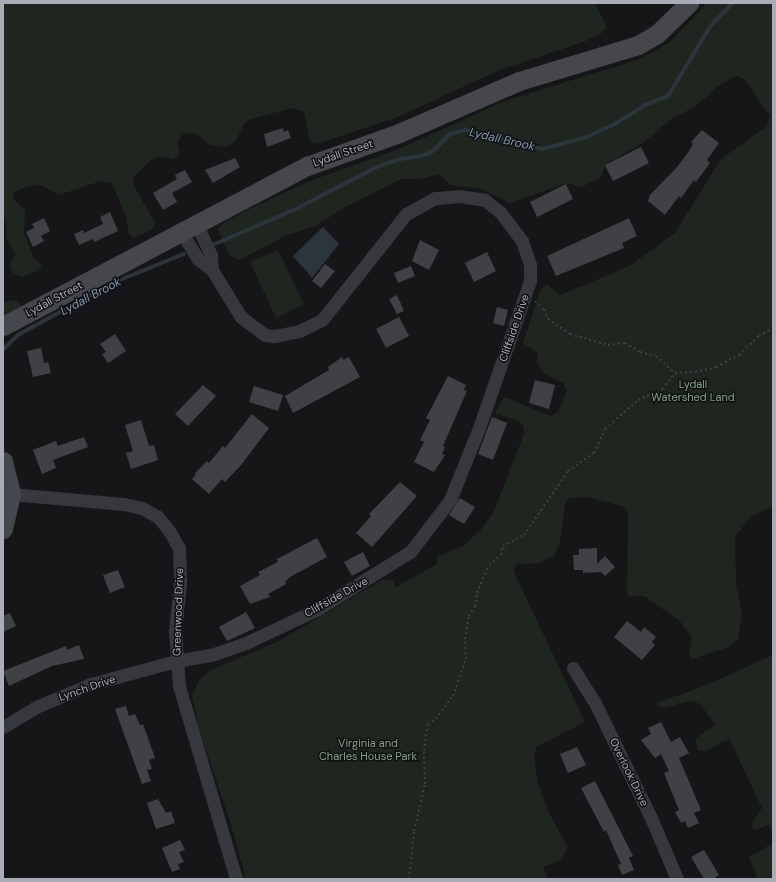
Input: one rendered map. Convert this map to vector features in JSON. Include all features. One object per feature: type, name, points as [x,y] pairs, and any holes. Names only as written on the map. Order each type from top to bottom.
[{"type":"street","name":"Lydall Street","points":[[3,326],[194,242],[307,166],[399,133],[519,81],[638,45],[657,34],[689,3]]},
{"type":"street","name":"Cliffside Drive","points":[[176,661],[212,655],[248,642],[318,609],[411,551],[450,500],[479,428],[530,281],[530,265],[522,241],[501,213],[485,200],[460,196],[435,198],[406,214],[322,320],[299,331],[275,336],[265,334],[241,317],[194,242]]},
{"type":"street","name":"Cliffside Drive","points":[[194,242],[211,255],[212,270]]},
{"type":"street","points":[[3,462],[11,494],[3,529]]},
{"type":"street","name":"Greenwood Drive","points":[[11,494],[124,504],[142,508],[158,517],[179,548],[180,582],[175,631],[176,661],[186,714],[236,879]]},
{"type":"street","name":"Lynch Drive","points":[[3,727],[36,707],[91,684],[176,661]]},
{"type":"street","name":"Overlook Drive","points":[[573,668],[594,701],[652,820],[677,879]]},
{"type":"path","points":[[526,294],[544,309],[548,319],[570,334],[608,345],[625,343],[640,352],[656,356],[675,373],[695,372],[716,367],[739,355],[759,336],[773,328]]},
{"type":"path","points":[[409,879],[414,831],[425,784],[424,750],[428,724],[436,719],[453,696],[466,659],[465,639],[469,616],[475,607],[477,593],[489,565],[501,555],[503,546],[524,535],[568,471],[594,453],[605,429],[638,400],[663,389],[675,373]]},
{"type":"green space","points":[[3,3],[595,3],[607,27],[602,33],[586,41],[500,70],[398,117],[317,144],[310,141],[304,112],[292,108],[248,120],[243,126],[236,141],[226,147],[210,145],[197,134],[184,133],[177,142],[180,154],[173,159],[160,157],[152,159],[134,177],[133,184],[155,223],[151,230],[134,238],[129,234],[126,217],[112,183],[101,181],[59,195],[38,184],[23,188],[15,192],[13,199],[25,210],[24,233],[33,256],[42,266],[39,271],[21,277],[12,272],[10,266],[15,253],[6,238],[7,226],[3,214]]},
{"type":"green space","points":[[707,3],[773,3],[773,506],[750,517],[735,537],[736,585],[742,613],[738,639],[729,647],[692,659],[689,653],[692,638],[680,621],[644,596],[629,596],[627,592],[628,511],[622,506],[587,497],[569,498],[565,504],[560,542],[555,555],[540,563],[518,564],[513,570],[585,722],[536,747],[534,758],[538,782],[547,809],[568,848],[559,861],[544,867],[547,879],[246,879],[230,821],[199,729],[192,695],[200,679],[213,669],[277,642],[384,579],[392,580],[396,587],[437,564],[437,557],[463,546],[480,531],[493,513],[524,434],[524,427],[518,421],[495,413],[504,397],[551,416],[558,412],[567,390],[563,383],[544,373],[537,364],[538,353],[523,343],[541,288],[548,285],[560,295],[631,265],[675,233],[721,159],[767,126],[770,116],[744,79],[736,75],[716,88],[695,107],[671,119],[643,143],[606,164],[600,178],[581,187],[566,183],[510,203],[481,189],[451,185],[439,174],[420,179],[401,179],[347,206],[315,226],[285,236],[239,260],[229,255],[218,230],[222,224],[249,209],[307,182],[399,149],[505,101],[640,59],[670,42]]},
{"type":"green space","points":[[278,250],[304,304],[276,318],[250,262]]},
{"type":"green space","points":[[13,300],[18,301],[22,307],[3,320],[3,303]]},
{"type":"green space","points":[[773,655],[773,832],[768,825],[754,830],[751,825],[762,808],[730,740],[723,741],[705,752],[698,750],[695,739],[715,724],[701,705],[692,700],[665,708],[654,704],[704,686]]},
{"type":"green space","points":[[773,843],[773,879],[758,879],[749,857]]},
{"type":"shaded area","points":[[323,227],[339,244],[312,278],[293,256]]},
{"type":"building","points":[[283,128],[284,132],[288,130],[291,138],[267,147],[264,134]]},
{"type":"building","points":[[702,130],[719,143],[707,160],[710,163],[696,182],[694,180],[681,198],[679,196],[665,215],[648,201],[650,195],[677,167],[693,144],[691,142]]},
{"type":"building","points":[[641,147],[649,163],[613,181],[605,165]]},
{"type":"building","points":[[235,158],[240,167],[213,183],[205,170]]},
{"type":"building","points":[[185,170],[192,182],[172,193],[177,202],[163,210],[153,193],[177,179],[175,175]]},
{"type":"building","points":[[566,184],[573,199],[537,217],[530,202]]},
{"type":"building","points":[[110,212],[118,231],[94,242],[93,239],[79,245],[74,234],[83,230],[84,233],[103,224],[100,217]]},
{"type":"building","points":[[44,218],[50,231],[41,236],[44,241],[33,247],[26,232],[34,228],[32,224]]},
{"type":"building","points":[[629,218],[637,236],[622,243],[624,248],[556,276],[547,256]]},
{"type":"building","points":[[420,240],[439,250],[429,270],[412,261]]},
{"type":"building","points":[[487,252],[496,271],[474,282],[465,263]]},
{"type":"building","points":[[325,264],[335,271],[321,288],[312,281]]},
{"type":"building","points":[[411,266],[415,276],[398,283],[394,273]]},
{"type":"building","points":[[397,295],[404,311],[397,314],[389,299]]},
{"type":"building","points":[[497,307],[508,310],[504,326],[493,323]]},
{"type":"building","points":[[399,317],[409,336],[386,348],[376,329]]},
{"type":"building","points":[[115,334],[126,351],[108,363],[102,354],[106,352],[100,344]]},
{"type":"building","points":[[41,348],[44,363],[48,362],[51,373],[33,377],[27,351]]},
{"type":"building","points":[[342,357],[343,360],[349,357],[360,377],[293,413],[285,396],[329,370],[328,367]]},
{"type":"building","points":[[448,376],[466,385],[464,390],[467,391],[443,446],[445,447],[442,454],[445,455],[434,472],[414,462],[424,442],[420,440],[430,420],[426,418]]},
{"type":"building","points":[[535,380],[555,385],[549,409],[529,403]]},
{"type":"building","points":[[203,385],[216,396],[188,426],[175,414]]},
{"type":"building","points":[[254,386],[283,395],[278,411],[249,402]]},
{"type":"building","points":[[252,414],[269,428],[242,464],[225,482],[222,479],[209,494],[192,479],[196,474],[195,473],[207,461],[209,463],[223,446],[225,448]]},
{"type":"building","points":[[492,417],[507,423],[493,460],[478,454]]},
{"type":"building","points":[[141,420],[149,446],[154,445],[158,460],[131,469],[126,453],[133,451],[125,425]]},
{"type":"building","points":[[84,437],[88,447],[53,460],[56,468],[42,474],[33,450],[56,441],[58,446]]},
{"type":"building","points":[[400,482],[417,496],[372,547],[356,533],[371,516],[369,514]]},
{"type":"building","points":[[460,498],[475,507],[464,524],[449,515]]},
{"type":"building","points":[[317,538],[327,557],[290,577],[285,582],[286,584],[268,594],[270,597],[250,604],[240,586],[260,575],[258,572],[278,562],[277,559]]},
{"type":"building","points":[[597,548],[597,564],[605,556],[615,567],[605,576],[601,572],[583,573],[583,570],[574,570],[573,555],[579,555],[579,549]]},
{"type":"building","points":[[363,552],[370,566],[352,576],[344,562]]},
{"type":"building","points":[[118,570],[125,587],[110,593],[103,575]]},
{"type":"building","points":[[246,612],[255,628],[227,641],[219,627]]},
{"type":"building","points":[[10,613],[16,626],[3,632],[3,616]]},
{"type":"building","points":[[627,621],[641,632],[644,627],[656,637],[652,642],[655,645],[642,660],[614,637]]},
{"type":"building","points":[[79,645],[84,659],[52,666],[9,686],[3,671],[66,646],[67,650]]},
{"type":"building","points":[[126,706],[129,716],[135,714],[140,725],[143,724],[155,758],[149,760],[152,769],[147,770],[151,781],[142,784],[115,709]]},
{"type":"building","points":[[661,722],[671,742],[680,737],[689,753],[679,758],[701,810],[694,813],[699,823],[688,828],[685,821],[681,823],[675,812],[679,810],[664,773],[669,771],[661,754],[655,758],[641,740],[651,734],[648,728]]},
{"type":"building","points":[[577,747],[586,765],[568,773],[560,754]]},
{"type":"building","points":[[595,781],[633,856],[629,858],[634,870],[622,875],[618,865],[621,864],[606,830],[604,832],[581,788]]},
{"type":"building","points":[[158,799],[166,813],[171,811],[175,823],[156,829],[147,803]]},
{"type":"building","points":[[180,840],[185,850],[179,852],[184,862],[178,864],[180,869],[172,872],[162,848]]},
{"type":"building","points":[[704,850],[719,875],[713,879],[704,879],[691,857]]},
{"type":"waterway","name":"Lydall Brook","points":[[215,244],[296,209],[375,168],[400,159],[422,156],[433,151],[450,134],[466,130],[543,149],[587,137],[615,124],[645,105],[668,96],[710,27],[732,3]]},
{"type":"waterway","name":"Lydall Brook","points":[[3,350],[18,335],[115,282],[184,254]]},
{"type":"park label","name":"Lydall Watershed Land","points":[[693,391]]},
{"type":"park label","name":"Virginia and Charles House Park","points":[[368,750]]}]
